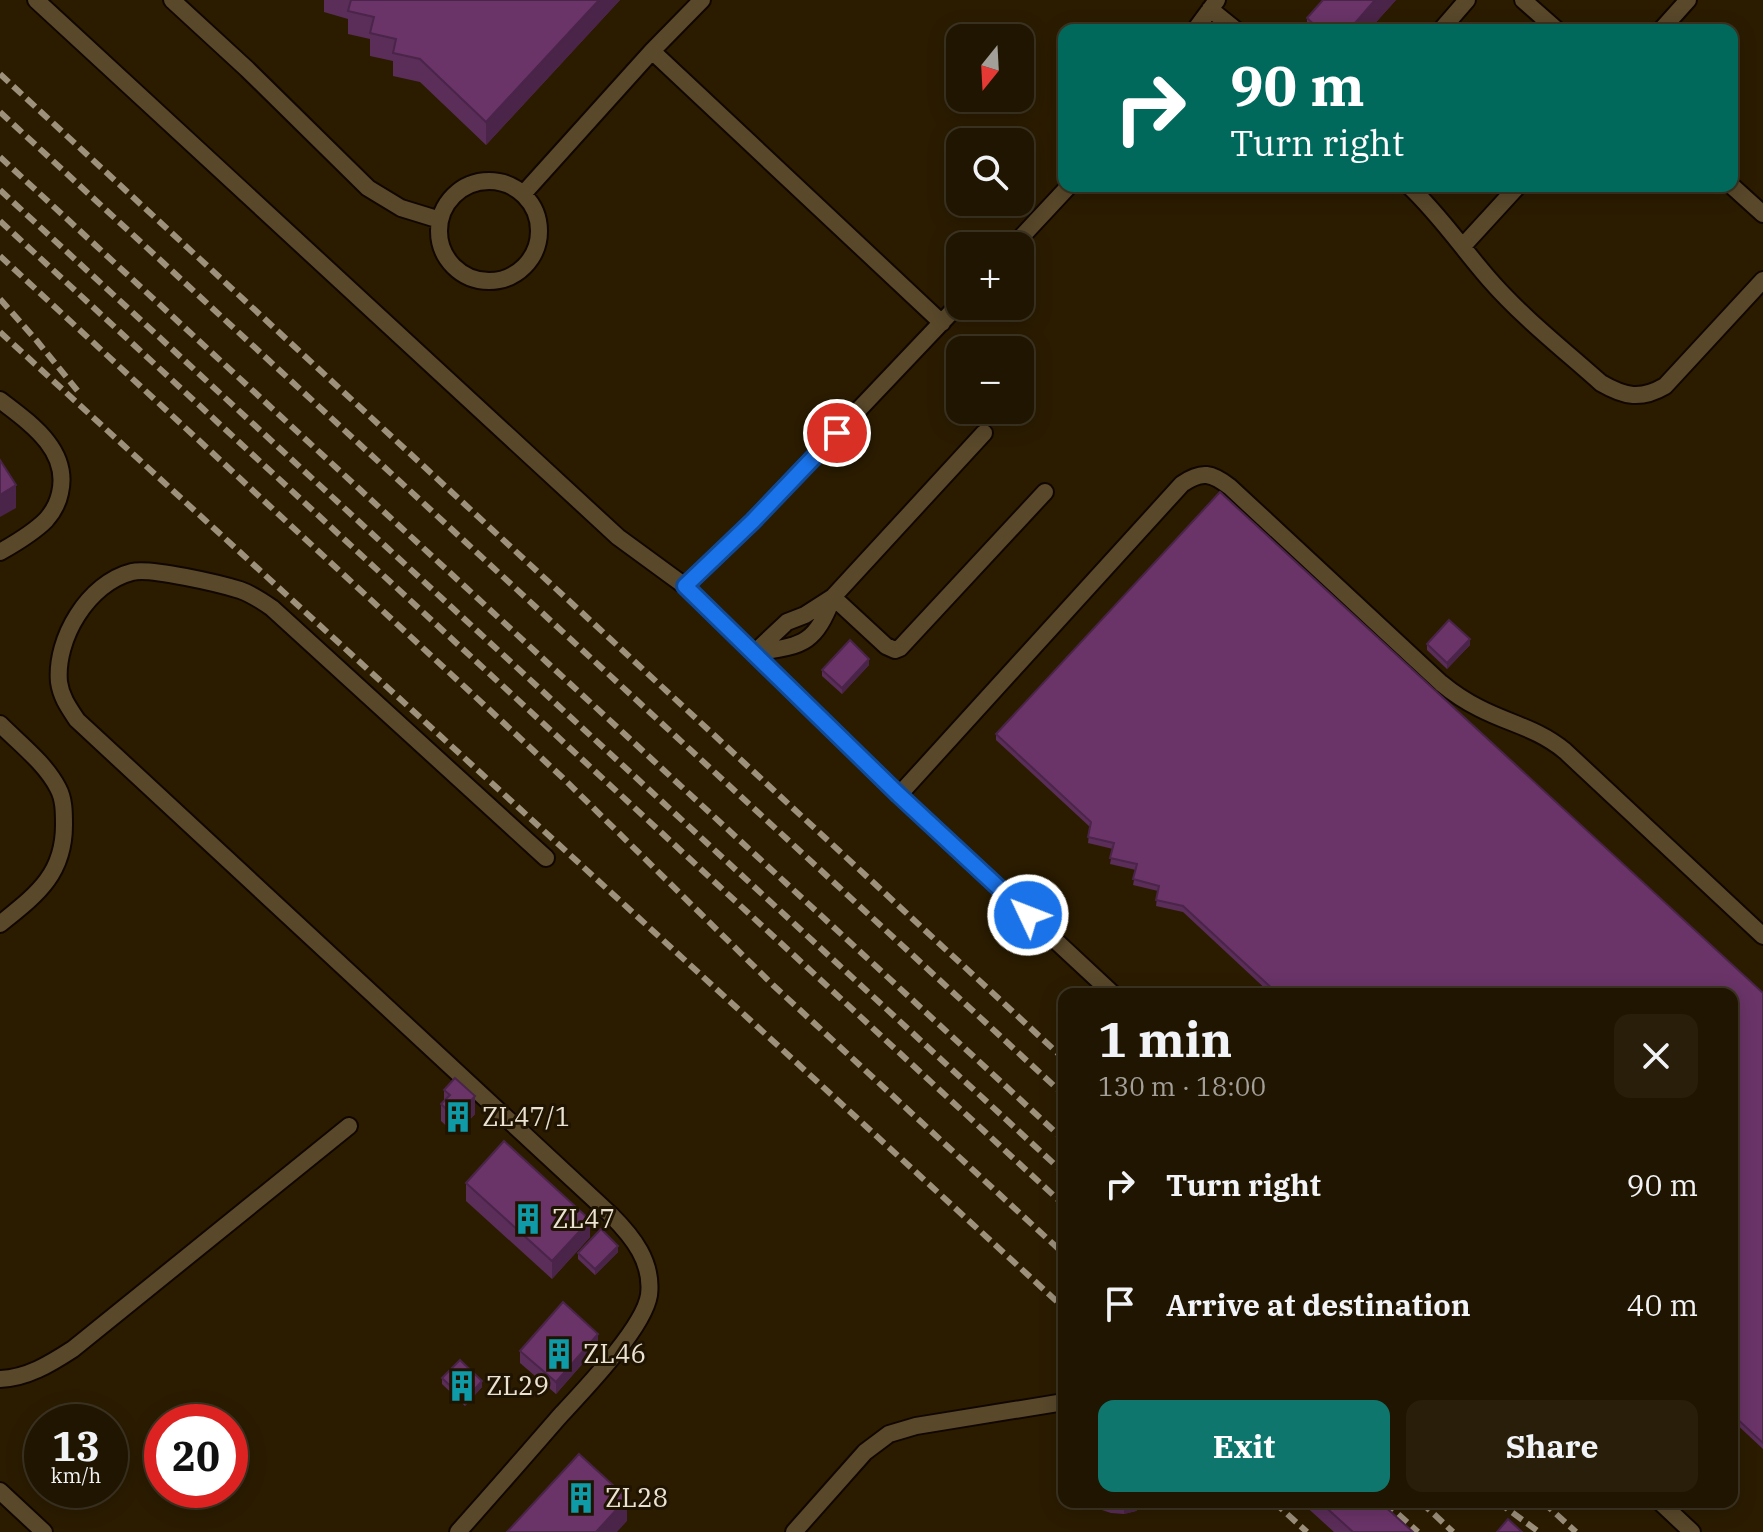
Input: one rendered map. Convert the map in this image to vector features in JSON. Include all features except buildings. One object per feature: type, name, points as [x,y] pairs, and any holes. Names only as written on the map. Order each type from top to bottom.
[{"type":"lane","points":[[36,0],[618,537],[685,586],[899,795],[1107,988]]},
{"type":"lane","points":[[172,0],[368,188],[401,208],[440,220]]},
{"type":"lane","points":[[524,193],[702,0]]},
{"type":"lane","points":[[1446,24],[1467,0]]},
{"type":"lane","points":[[1523,0],[1550,24]]},
{"type":"lane","points":[[1666,24],[1688,0]]},
{"type":"lane","points":[[1199,24],[1213,5],[1230,24]]},
{"type":"lane","points":[[652,51],[942,323]]},
{"type":"lane","points":[[479,181],[498,181],[524,193],[531,202],[539,223],[538,245],[520,272],[499,280],[477,280],[457,270],[444,253],[440,242],[440,220],[443,211],[461,189],[479,181]]},
{"type":"lane","points":[[1738,191],[1763,214]]},
{"type":"lane","points":[[1026,232],[1063,192]]},
{"type":"lane","points":[[1415,192],[1511,302],[1601,383],[1616,392],[1632,396],[1650,394],[1665,386],[1763,280]]},
{"type":"lane","points":[[1463,246],[1512,192]]},
{"type":"lane","points":[[685,586],[753,521],[946,319]]},
{"type":"lane","points":[[0,400],[43,435],[58,459],[63,479],[58,503],[47,519],[0,552]]},
{"type":"lane","points":[[754,653],[787,622],[833,597],[984,433]]},
{"type":"lane","points":[[899,795],[1182,484],[1193,476],[1205,474],[1218,477],[1230,487],[1460,698],[1549,738],[1565,751],[1763,936]]},
{"type":"lane","points":[[833,597],[886,646],[895,650],[900,648],[1045,492]]},
{"type":"lane","points":[[458,1532],[625,1341],[648,1299],[650,1279],[647,1264],[628,1232],[611,1215],[77,720],[64,701],[59,683],[62,649],[70,629],[80,610],[96,594],[133,571],[155,571],[257,597],[546,858]]},
{"type":"lane","points":[[754,653],[790,647],[809,639],[824,620],[833,597]]},
{"type":"lane","points":[[0,724],[44,769],[60,790],[64,808],[64,836],[60,858],[53,873],[42,888],[0,924]]},
{"type":"lane","points":[[0,1379],[30,1373],[73,1349],[349,1126]]},
{"type":"lane","points":[[794,1532],[865,1452],[889,1434],[916,1426],[1058,1403]]},
{"type":"lane","points":[[0,1491],[44,1532]]},
{"type":"lane","points":[[1666,1508],[1692,1532]]},
{"type":"railway","points":[[0,74],[1058,1053]]},
{"type":"railway","points":[[0,112],[1058,1089]]},
{"type":"railway","points":[[0,157],[1058,1134]]},
{"type":"railway","points":[[0,190],[1058,1167]]},
{"type":"railway","points":[[0,221],[1058,1199]]},
{"type":"railway","points":[[0,256],[563,778],[774,986],[1058,1248]]},
{"type":"railway","points":[[0,299],[81,395]]},
{"type":"railway","points":[[0,332],[1058,1302]]},
{"type":"railway","points":[[1281,1508],[1307,1532]]},
{"type":"railway","points":[[1392,1508],[1418,1532]]},
{"type":"railway","points":[[1427,1508],[1453,1532]]},
{"type":"railway","points":[[1506,1508],[1539,1532]]},
{"type":"railway","points":[[1550,1508],[1576,1532]]},
{"type":"place","name":"ZL47/1","points":[[458,1117]]},
{"type":"place","name":"ZL47","points":[[528,1219]]},
{"type":"place","name":"ZL46","points":[[559,1354]]},
{"type":"place","name":"ZL29","points":[[462,1386]]},
{"type":"place","name":"ZL28","points":[[581,1498]]},
{"type":"route","points":[[837,433],[753,521],[685,586],[899,795],[1028,915]]}]
